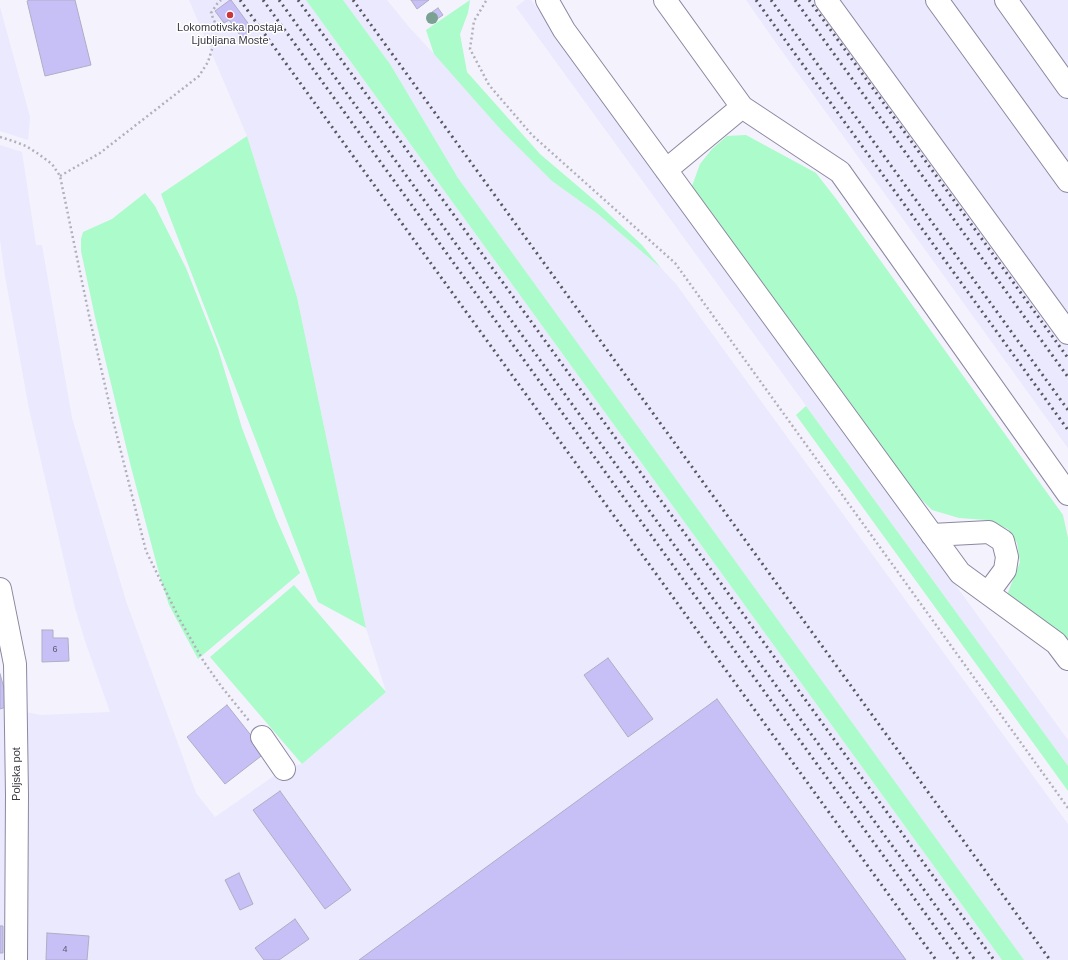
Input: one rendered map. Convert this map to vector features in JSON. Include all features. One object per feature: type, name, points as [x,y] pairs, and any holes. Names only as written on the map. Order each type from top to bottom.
[{"type":"street","points":[[547,0],[564,30],[960,573],[1056,643],[1068,659]]},
{"type":"street","points":[[665,0],[742,108],[840,172],[1068,494]]},
{"type":"street","points":[[826,0],[1068,333]]},
{"type":"street","points":[[937,0],[1068,181]]},
{"type":"street","points":[[1006,0],[1068,86]]},
{"type":"street","points":[[666,170],[742,108]]},
{"type":"street","points":[[932,535],[989,532],[1003,541],[1007,557],[1005,570],[988,593]]},
{"type":"street","name":"Poljska pot","points":[[0,589],[16,664],[16,960]]},
{"type":"street","points":[[262,737],[284,768]]},
{"type":"path","points":[[60,176],[100,153],[199,76],[208,62],[218,30],[211,13],[221,0]]},
{"type":"path","points":[[487,0],[474,21],[470,49],[489,85],[532,135],[675,263],[1068,808]]},
{"type":"path","points":[[0,138],[26,146],[38,153],[52,164],[60,176],[90,320],[113,420],[146,551],[180,620],[204,662],[221,686],[262,737]]},
{"type":"shaded area","points":[[189,0],[306,0],[1002,960],[0,960],[0,671],[3,684],[4,708],[41,715],[110,712],[75,608],[29,409],[0,240],[0,145],[22,152],[36,245],[42,245],[72,418],[126,601],[196,793],[215,817],[284,769],[302,764],[386,692],[366,628],[297,297],[247,136]]},
{"type":"shaded area","points":[[343,0],[387,0],[409,27],[502,131],[552,181],[598,214],[661,268],[676,284],[1068,824],[1068,960],[1024,960],[458,178],[390,64]]},
{"type":"shaded area","points":[[525,0],[531,0],[1068,740],[1068,766],[516,7]]},
{"type":"shaded area","points":[[746,0],[1068,0],[1068,448],[776,43]]},
{"type":"shaded area","points":[[0,7],[30,117],[28,140],[0,131]]},
{"type":"green space","points":[[306,0],[343,0],[390,64],[458,178],[1024,960],[1002,960]]},
{"type":"green space","points":[[470,0],[468,13],[460,34],[467,72],[540,154],[594,200],[642,245],[661,268],[598,214],[552,181],[502,131],[434,54],[426,30]]},
{"type":"green space","points":[[746,135],[816,173],[837,200],[1063,515],[1068,538],[1068,643],[1034,613],[1007,595],[1020,562],[1017,543],[1008,529],[987,520],[959,518],[932,510],[911,489],[692,186],[700,164],[712,149],[727,136]]},
{"type":"green space","points":[[247,136],[297,297],[366,628],[318,602],[161,194]]},
{"type":"green space","points":[[145,193],[155,206],[186,268],[218,349],[242,428],[276,518],[300,573],[198,659],[169,605],[160,577],[131,467],[95,317],[81,251],[81,239],[83,232],[112,219]]},
{"type":"green space","points":[[806,406],[1068,766],[1068,791],[796,415]]},
{"type":"green space","points":[[294,585],[386,692],[302,764],[210,657]]},
{"type":"building","points":[[75,0],[91,65],[45,76],[27,1]]},
{"type":"building","name":"Lokomotivska postaja Ljubljana Moste","points":[[230,0],[253,30],[242,38],[229,20],[224,23],[215,11]]},
{"type":"building","points":[[411,0],[429,0],[417,9]]},
{"type":"building","points":[[438,8],[443,15],[437,19],[432,12]]},
{"type":"building","points":[[42,630],[53,630],[53,638],[68,638],[69,661],[42,662]]},
{"type":"building","points":[[608,658],[653,719],[628,737],[584,675]]},
{"type":"building","points":[[0,674],[9,706],[0,709]]},
{"type":"building","points":[[717,699],[906,960],[359,960],[492,863]]},
{"type":"building","points":[[227,705],[265,753],[225,784],[187,737]]},
{"type":"building","points":[[280,791],[351,890],[325,909],[253,810]]},
{"type":"building","points":[[239,873],[253,904],[240,910],[225,880]]},
{"type":"building","points":[[295,919],[309,939],[279,960],[264,960],[255,948]]},
{"type":"building","points":[[0,926],[3,926],[3,953],[0,953]]},
{"type":"building","points":[[47,933],[89,936],[87,960],[46,960]]},
{"type":"railway","points":[[240,0],[936,960]]},
{"type":"railway","points":[[263,0],[959,960]]},
{"type":"railway","points":[[279,0],[975,960]]},
{"type":"railway","points":[[298,0],[994,960]]},
{"type":"railway","points":[[353,0],[1050,960]]},
{"type":"railway","points":[[756,0],[1068,430]]},
{"type":"railway","points":[[771,0],[1068,410]]},
{"type":"railway","points":[[795,0],[1068,377]]},
{"type":"railway","points":[[809,0],[1068,358]]},
{"type":"place","name":"Lokomotivska postaja Ljubljana Moste","points":[[230,15]]}]
